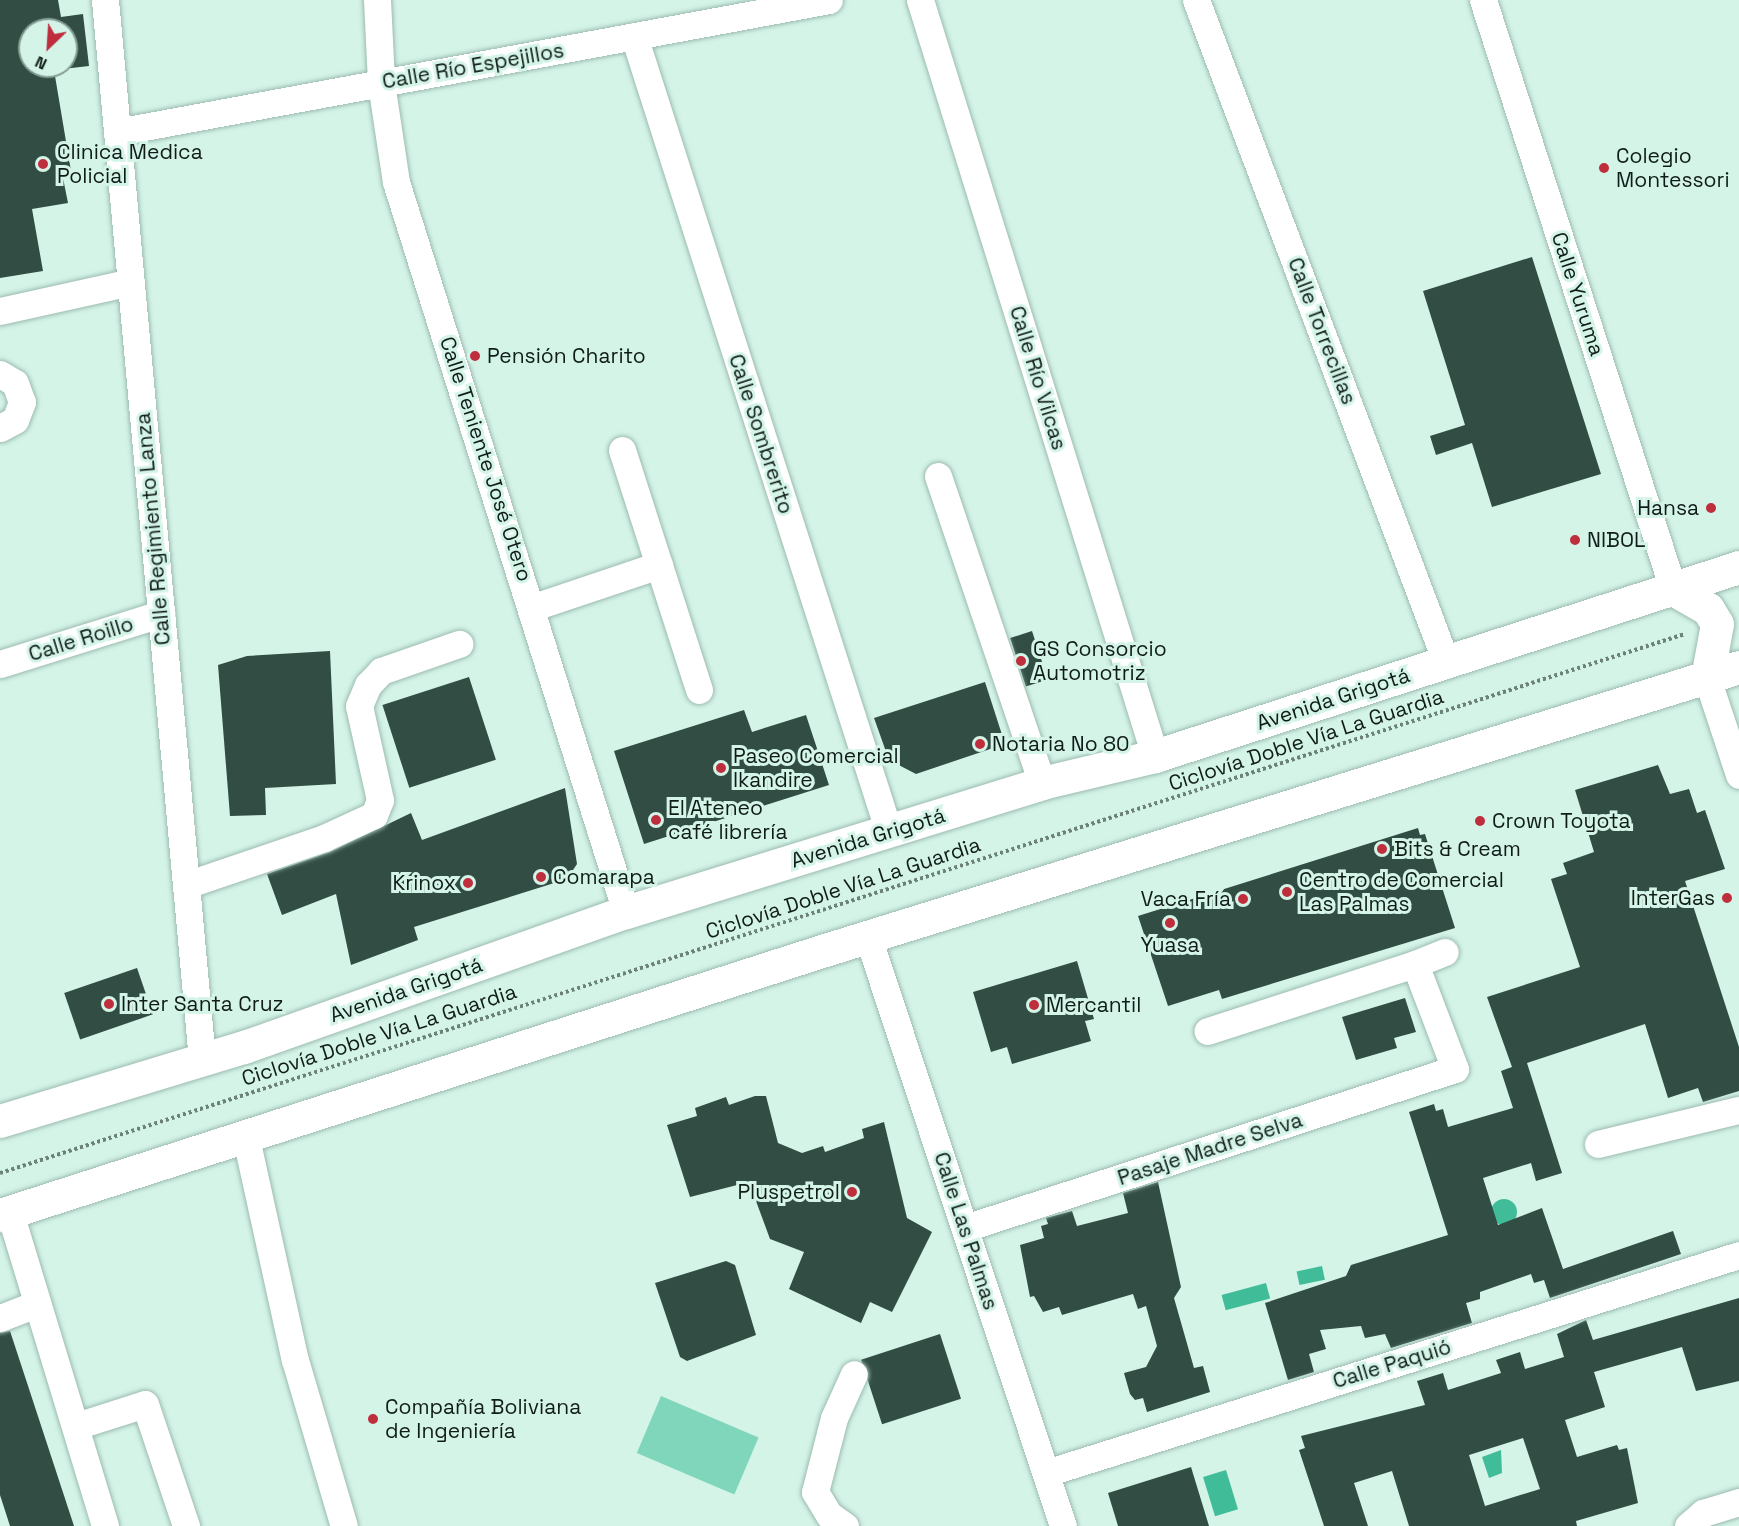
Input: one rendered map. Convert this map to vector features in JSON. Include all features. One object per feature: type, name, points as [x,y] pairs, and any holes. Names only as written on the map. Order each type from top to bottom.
[{"type":"main road","name":"Avenida Grigotá","points":[[0,1121],[202,1059],[626,912],[1042,783],[1155,756],[1739,567]]},
{"type":"main road","points":[[1673,589],[1708,609],[1717,624],[1707,678]]},
{"type":"main road","points":[[5,1214],[868,937],[1739,668]]},
{"type":"street","name":"Calle Regimiento Lanza","points":[[105,0],[202,1059]]},
{"type":"street","name":"Calle Teniente José Otero","points":[[377,0],[381,83],[396,182],[534,607],[626,912]]},
{"type":"street","name":"Calle Río Espejillos","points":[[117,132],[829,0]]},
{"type":"street","name":"Calle Río Vilcas","points":[[920,0],[1155,756]]},
{"type":"street","name":"Calle Torrecillas","points":[[1196,0],[1446,662]]},
{"type":"street","name":"Calle Yuruma","points":[[1483,0],[1673,589]]},
{"type":"street","name":"Calle Sombrerito","points":[[634,36],[889,832]]},
{"type":"street","points":[[0,310],[131,282]]},
{"type":"street","points":[[0,374],[15,383],[22,402],[15,420],[0,428]]},
{"type":"street","points":[[622,450],[699,690]]},
{"type":"street","points":[[938,476],[1042,783]]},
{"type":"street","points":[[534,607],[659,565]]},
{"type":"street","name":"Calle Roillo","points":[[0,664],[161,614]]},
{"type":"street","points":[[186,885],[324,838],[374,815],[380,800],[359,706],[368,685],[381,671],[459,644]]},
{"type":"street","points":[[1707,678],[1739,775]]},
{"type":"street","name":"Calle Las Palmas","points":[[868,937],[1063,1526]]},
{"type":"street","points":[[1208,1031],[1445,952]]},
{"type":"street","name":"Pasaje Madre Selva","points":[[965,1228],[1455,1069],[1414,964]]},
{"type":"street","points":[[1598,1144],[1739,1110]]},
{"type":"street","points":[[246,1138],[295,1360],[344,1526]]},
{"type":"street","points":[[5,1214],[37,1304],[105,1526]]},
{"type":"street","name":"Calle Paquió","points":[[1046,1473],[1739,1255]]},
{"type":"street","points":[[0,1318],[37,1304]]},
{"type":"street","points":[[845,1526],[829,1515],[815,1492],[834,1418],[854,1374]]},
{"type":"street","points":[[76,1426],[146,1404],[186,1526]]},
{"type":"street","points":[[1688,1526],[1703,1513],[1739,1502]]},
{"type":"path","name":"Ciclovía Doble Vía La Guardia","points":[[0,1173],[1694,631]]},
{"type":"shaded area","points":[[1504,1199],[1513,1203],[1517,1212],[1513,1221],[1504,1225],[1495,1221],[1491,1212],[1495,1203]]},
{"type":"shaded area","points":[[1322,1266],[1325,1280],[1299,1285],[1297,1271]]},
{"type":"shaded area","points":[[1266,1283],[1270,1298],[1226,1310],[1222,1295]]},
{"type":"shaded area","points":[[661,1396],[759,1437],[734,1494],[637,1453]]},
{"type":"shaded area","points":[[1501,1450],[1502,1473],[1489,1478],[1482,1457]]},
{"type":"shaded area","points":[[1226,1470],[1238,1509],[1215,1516],[1203,1477]]},
{"type":"building","name":"Clinica Medica Policial","points":[[0,0],[58,0],[61,17],[83,14],[89,66],[78,67],[78,18],[18,18],[18,78],[55,78],[72,177],[63,178],[68,203],[32,209],[43,271],[0,278]]},
{"type":"building","points":[[1532,257],[1601,474],[1492,507],[1472,443],[1436,455],[1430,436],[1465,425],[1423,291]]},
{"type":"building","points":[[1032,631],[1048,680],[1026,687],[1010,638]]},
{"type":"building","points":[[330,651],[336,784],[265,788],[266,815],[230,816],[218,665],[247,656]]},
{"type":"building","points":[[469,677],[496,760],[409,788],[382,705]]},
{"type":"building","points":[[985,682],[1005,744],[916,774],[889,760],[874,718]]},
{"type":"building","name":"Paseo Comercial Ikandire","points":[[744,710],[752,732],[806,715],[829,785],[644,844],[614,751]]},
{"type":"building","points":[[1658,765],[1670,794],[1689,789],[1697,813],[1705,810],[1725,869],[1685,881],[1739,1047],[1739,1091],[1703,1102],[1698,1088],[1668,1098],[1645,1024],[1527,1063],[1562,1173],[1536,1181],[1531,1163],[1483,1178],[1498,1225],[1542,1208],[1563,1269],[1673,1231],[1681,1254],[1550,1298],[1544,1280],[1534,1283],[1531,1274],[1480,1292],[1480,1299],[1466,1303],[1472,1323],[1391,1348],[1385,1334],[1365,1338],[1361,1326],[1320,1330],[1326,1349],[1309,1354],[1314,1372],[1288,1380],[1265,1303],[1346,1276],[1351,1265],[1448,1235],[1409,1112],[1434,1104],[1436,1111],[1443,1109],[1448,1127],[1513,1108],[1501,1071],[1512,1067],[1487,997],[1580,967],[1551,879],[1567,874],[1563,863],[1594,852],[1575,790]]},
{"type":"building","points":[[565,788],[577,864],[567,879],[414,927],[418,940],[351,965],[336,894],[282,915],[267,874],[330,852],[411,813],[422,840]]},
{"type":"building","points":[[1418,828],[1420,835],[1425,834],[1455,928],[1222,999],[1219,990],[1168,1006],[1138,916]]},
{"type":"building","name":"Mercantil","points":[[1077,961],[1094,1019],[1085,1021],[1091,1041],[1012,1064],[1007,1047],[991,1052],[973,992]]},
{"type":"building","name":"Inter Santa Cruz","points":[[137,968],[153,1014],[80,1039],[64,993]]},
{"type":"building","points":[[1405,998],[1416,1032],[1394,1038],[1397,1048],[1356,1060],[1342,1017]]},
{"type":"building","points":[[755,1096],[766,1096],[778,1143],[802,1153],[823,1146],[825,1152],[864,1138],[862,1129],[884,1122],[907,1218],[932,1232],[892,1312],[870,1302],[861,1323],[789,1289],[804,1252],[770,1239],[749,1182],[690,1197],[667,1125],[697,1116],[695,1108],[726,1097],[729,1105]]},
{"type":"building","points":[[1158,1182],[1181,1287],[1174,1298],[1194,1368],[1203,1366],[1210,1392],[1147,1412],[1143,1398],[1135,1400],[1130,1394],[1124,1373],[1146,1367],[1157,1346],[1146,1306],[1138,1309],[1133,1294],[1062,1315],[1059,1307],[1043,1312],[1034,1296],[1030,1297],[1020,1245],[1044,1238],[1041,1226],[1048,1224],[1046,1218],[1072,1211],[1077,1226],[1128,1213],[1123,1193]]},
{"type":"building","points":[[726,1261],[735,1265],[756,1335],[687,1361],[680,1357],[655,1283]]},
{"type":"building","points":[[1739,1298],[1739,1381],[1696,1391],[1682,1347],[1594,1372],[1605,1407],[1565,1420],[1577,1457],[1617,1445],[1619,1450],[1627,1448],[1638,1503],[1576,1521],[1577,1526],[1409,1526],[1392,1471],[1354,1483],[1368,1526],[1324,1526],[1299,1450],[1305,1448],[1301,1436],[1425,1405],[1417,1381],[1443,1373],[1448,1390],[1501,1373],[1496,1360],[1520,1352],[1525,1369],[1564,1357],[1557,1334],[1586,1320],[1593,1340]],"holes":[[[1523,1438],[1540,1489],[1485,1506],[1469,1455]]]},
{"type":"building","points":[[10,1331],[74,1526],[10,1526],[0,1495],[0,1333]]},
{"type":"building","points":[[940,1334],[961,1399],[882,1424],[861,1360]]},
{"type":"building","points":[[1191,1467],[1209,1526],[1118,1526],[1108,1493]]},
{"type":"place","name":"Clinica Medica Policial","points":[[43,164]]},
{"type":"place","name":"Colegio Montessori","points":[[1604,168]]},
{"type":"place","name":"Pensión Charito","points":[[475,356]]},
{"type":"place","name":"Hansa","points":[[1711,508]]},
{"type":"place","name":"NIBOL","points":[[1575,540]]},
{"type":"place","name":"GS Consorcio Automotriz","points":[[1021,661]]},
{"type":"place","name":"Notaria No 80","points":[[980,744]]},
{"type":"place","name":"Paseo Comercial Ikandire","points":[[721,768]]},
{"type":"place","name":"El Ateneo café librería","points":[[656,820]]},
{"type":"place","name":"Crown Toyota","points":[[1480,821]]},
{"type":"place","name":"Bits & Cream","points":[[1382,849]]},
{"type":"place","name":"Comarapa","points":[[541,877]]},
{"type":"place","name":"Krinox","points":[[468,883]]},
{"type":"place","name":"Centro de Comercial Las Palmas","points":[[1287,892]]},
{"type":"place","name":"InterGas","points":[[1727,898]]},
{"type":"place","name":"Vaca Fría","points":[[1243,899]]},
{"type":"place","name":"Yuasa","points":[[1170,923]]},
{"type":"place","name":"Inter Santa Cruz","points":[[109,1004]]},
{"type":"place","name":"Mercantil","points":[[1034,1005]]},
{"type":"place","name":"Pluspetrol","points":[[852,1192]]},
{"type":"place","name":"Compañía Boliviana de Ingeniería","points":[[373,1419]]}]
